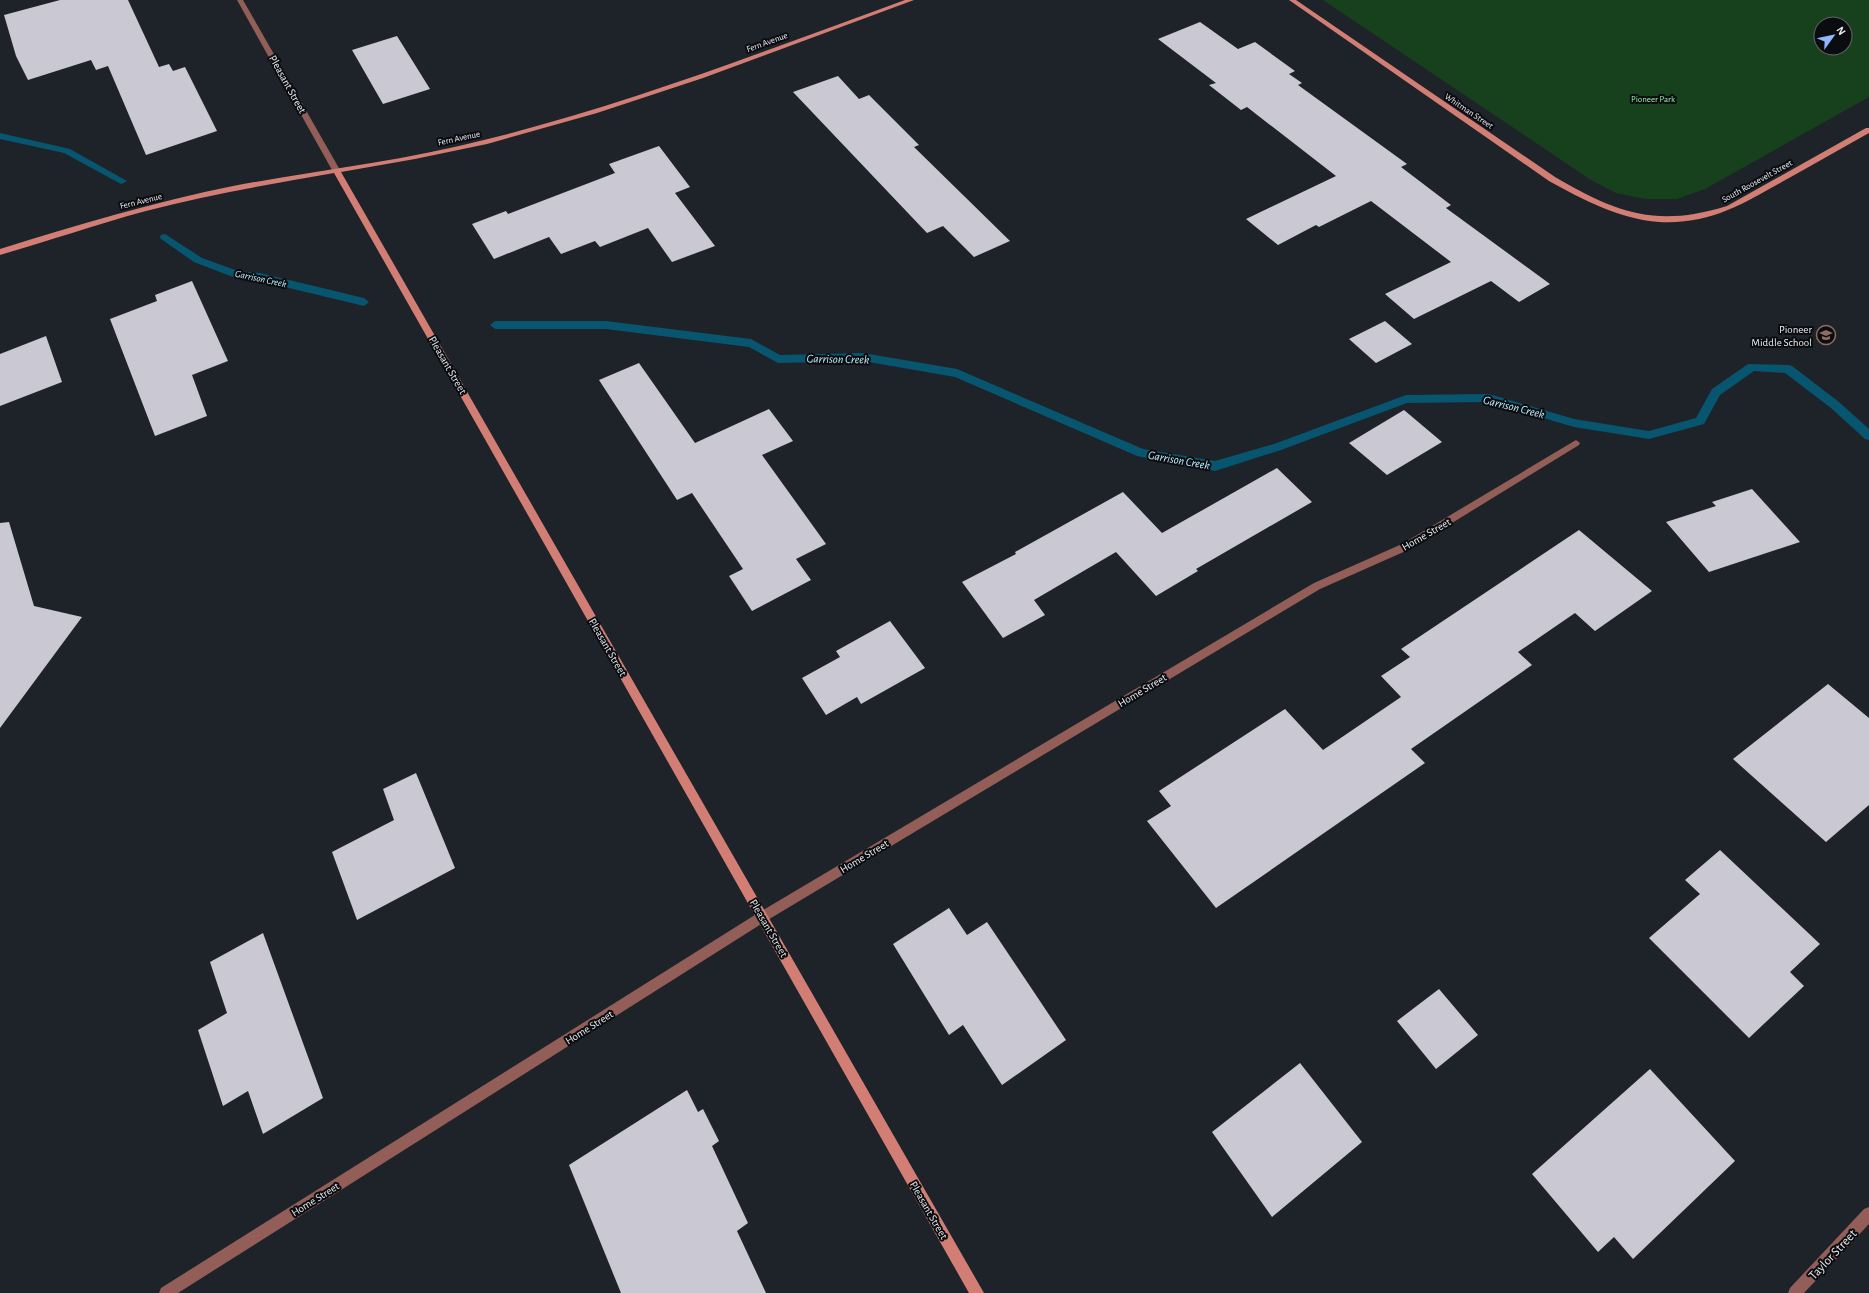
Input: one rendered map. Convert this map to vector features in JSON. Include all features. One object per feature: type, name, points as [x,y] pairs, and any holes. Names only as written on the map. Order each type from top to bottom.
[{"type":"main road","name":"Fern Avenue","points":[[0,252],[139,210],[198,196],[484,142],[560,122],[645,95],[911,0]]},
{"type":"main road","name":"Whitman Street","points":[[1292,0],[1552,179],[1596,203],[1621,213],[1646,220]]},
{"type":"main road","name":"South Roosevelt Street","points":[[1646,220],[1686,220],[1710,216],[1730,208],[1869,130]]},
{"type":"main road","name":"Pleasant Street","points":[[336,170],[976,1293]]},
{"type":"street","name":"Pleasant Street","points":[[240,0],[336,170]]},
{"type":"street","name":"Home Street","points":[[166,1293],[762,918],[1317,586],[1405,547],[1576,443]]},
{"type":"street","name":"Taylor Street","points":[[1795,1293],[1869,1214]]},
{"type":"green space","name":"Pioneer Park","points":[[1323,0],[1869,0],[1869,97],[1705,189],[1677,199],[1646,199],[1616,193],[1591,180]]},
{"type":"building","points":[[60,0],[128,0],[159,67],[169,64],[173,71],[185,67],[217,131],[146,155],[108,66],[96,70],[91,60],[28,80],[16,56],[4,15]]},
{"type":"building","points":[[1200,22],[1238,49],[1255,42],[1295,71],[1289,74],[1302,83],[1298,85],[1407,164],[1401,167],[1451,205],[1446,208],[1550,284],[1519,302],[1491,281],[1414,319],[1385,294],[1451,262],[1371,201],[1319,227],[1316,225],[1278,245],[1246,219],[1336,176],[1247,107],[1241,110],[1209,85],[1216,83],[1158,39]]},
{"type":"building","points":[[397,36],[430,89],[383,104],[352,50]]},
{"type":"building","points":[[838,76],[859,99],[869,95],[919,145],[914,147],[1010,241],[974,257],[943,226],[927,233],[793,92]]},
{"type":"building","points":[[659,146],[690,187],[675,193],[715,246],[672,262],[648,228],[600,247],[595,241],[561,254],[549,237],[494,259],[472,224],[506,211],[508,214],[615,173],[609,164]]},
{"type":"building","points":[[192,281],[228,361],[192,375],[207,416],[155,436],[110,319],[157,301],[155,295]]},
{"type":"building","points":[[1385,321],[1412,344],[1376,363],[1349,339]]},
{"type":"building","points":[[46,336],[62,382],[0,406],[0,354]]},
{"type":"building","points":[[639,363],[695,443],[769,409],[793,441],[762,455],[826,544],[796,559],[811,580],[752,611],[729,576],[743,569],[692,493],[677,500],[599,380]]},
{"type":"building","points":[[1404,410],[1442,442],[1387,475],[1349,443]]},
{"type":"building","points":[[1277,468],[1312,502],[1196,569],[1198,571],[1156,596],[1116,552],[1034,600],[1045,615],[1003,638],[962,582],[1016,554],[1015,552],[1123,492],[1162,533]]},
{"type":"building","points":[[1752,489],[1800,542],[1709,572],[1666,522],[1716,506],[1712,502]]},
{"type":"building","points":[[9,522],[34,606],[82,617],[0,728],[0,523]]},
{"type":"building","points":[[1579,530],[1652,591],[1595,631],[1575,613],[1518,652],[1532,665],[1411,749],[1425,763],[1216,908],[1147,821],[1171,806],[1159,791],[1285,709],[1323,750],[1401,697],[1381,676],[1410,657],[1401,649]]},
{"type":"building","points":[[890,621],[925,668],[861,704],[857,697],[826,715],[802,678],[840,657],[836,651]]},
{"type":"building","points":[[1828,684],[1869,718],[1869,805],[1826,842],[1733,759]]},
{"type":"building","points":[[416,773],[455,868],[357,920],[332,852],[394,820],[383,789]]},
{"type":"building","points":[[1720,850],[1820,944],[1790,972],[1804,986],[1749,1038],[1649,938],[1700,894],[1685,880]]},
{"type":"building","points":[[949,908],[967,935],[987,922],[1066,1040],[1002,1085],[963,1025],[949,1035],[893,944]]},
{"type":"building","points":[[263,933],[323,1098],[263,1134],[248,1091],[223,1106],[198,1030],[227,1013],[210,962]]},
{"type":"building","points":[[1439,989],[1478,1035],[1436,1069],[1397,1021]]},
{"type":"building","points":[[1300,1063],[1362,1142],[1272,1217],[1212,1132]]},
{"type":"building","points":[[1650,1069],[1735,1161],[1633,1259],[1614,1237],[1598,1252],[1532,1174]]},
{"type":"building","points":[[687,1090],[698,1112],[703,1109],[719,1141],[712,1146],[748,1223],[737,1231],[766,1293],[621,1293],[569,1165]]},
{"type":"waterway","name":"Garrison Creek","points":[[0,136],[67,151],[122,181]]},
{"type":"waterway","name":"Garrison Creek","points":[[165,237],[198,260],[237,274],[260,277],[364,302]]},
{"type":"waterway","name":"Garrison Creek","points":[[495,325],[606,325],[751,343],[778,359],[863,357],[957,373],[1141,453],[1215,466],[1277,447],[1406,399],[1489,398],[1574,423],[1649,435],[1700,421],[1716,392],[1752,367],[1788,369],[1835,405],[1869,436]]},
{"type":"place","name":"Pioneer Middle School","points":[[1826,335]]}]
